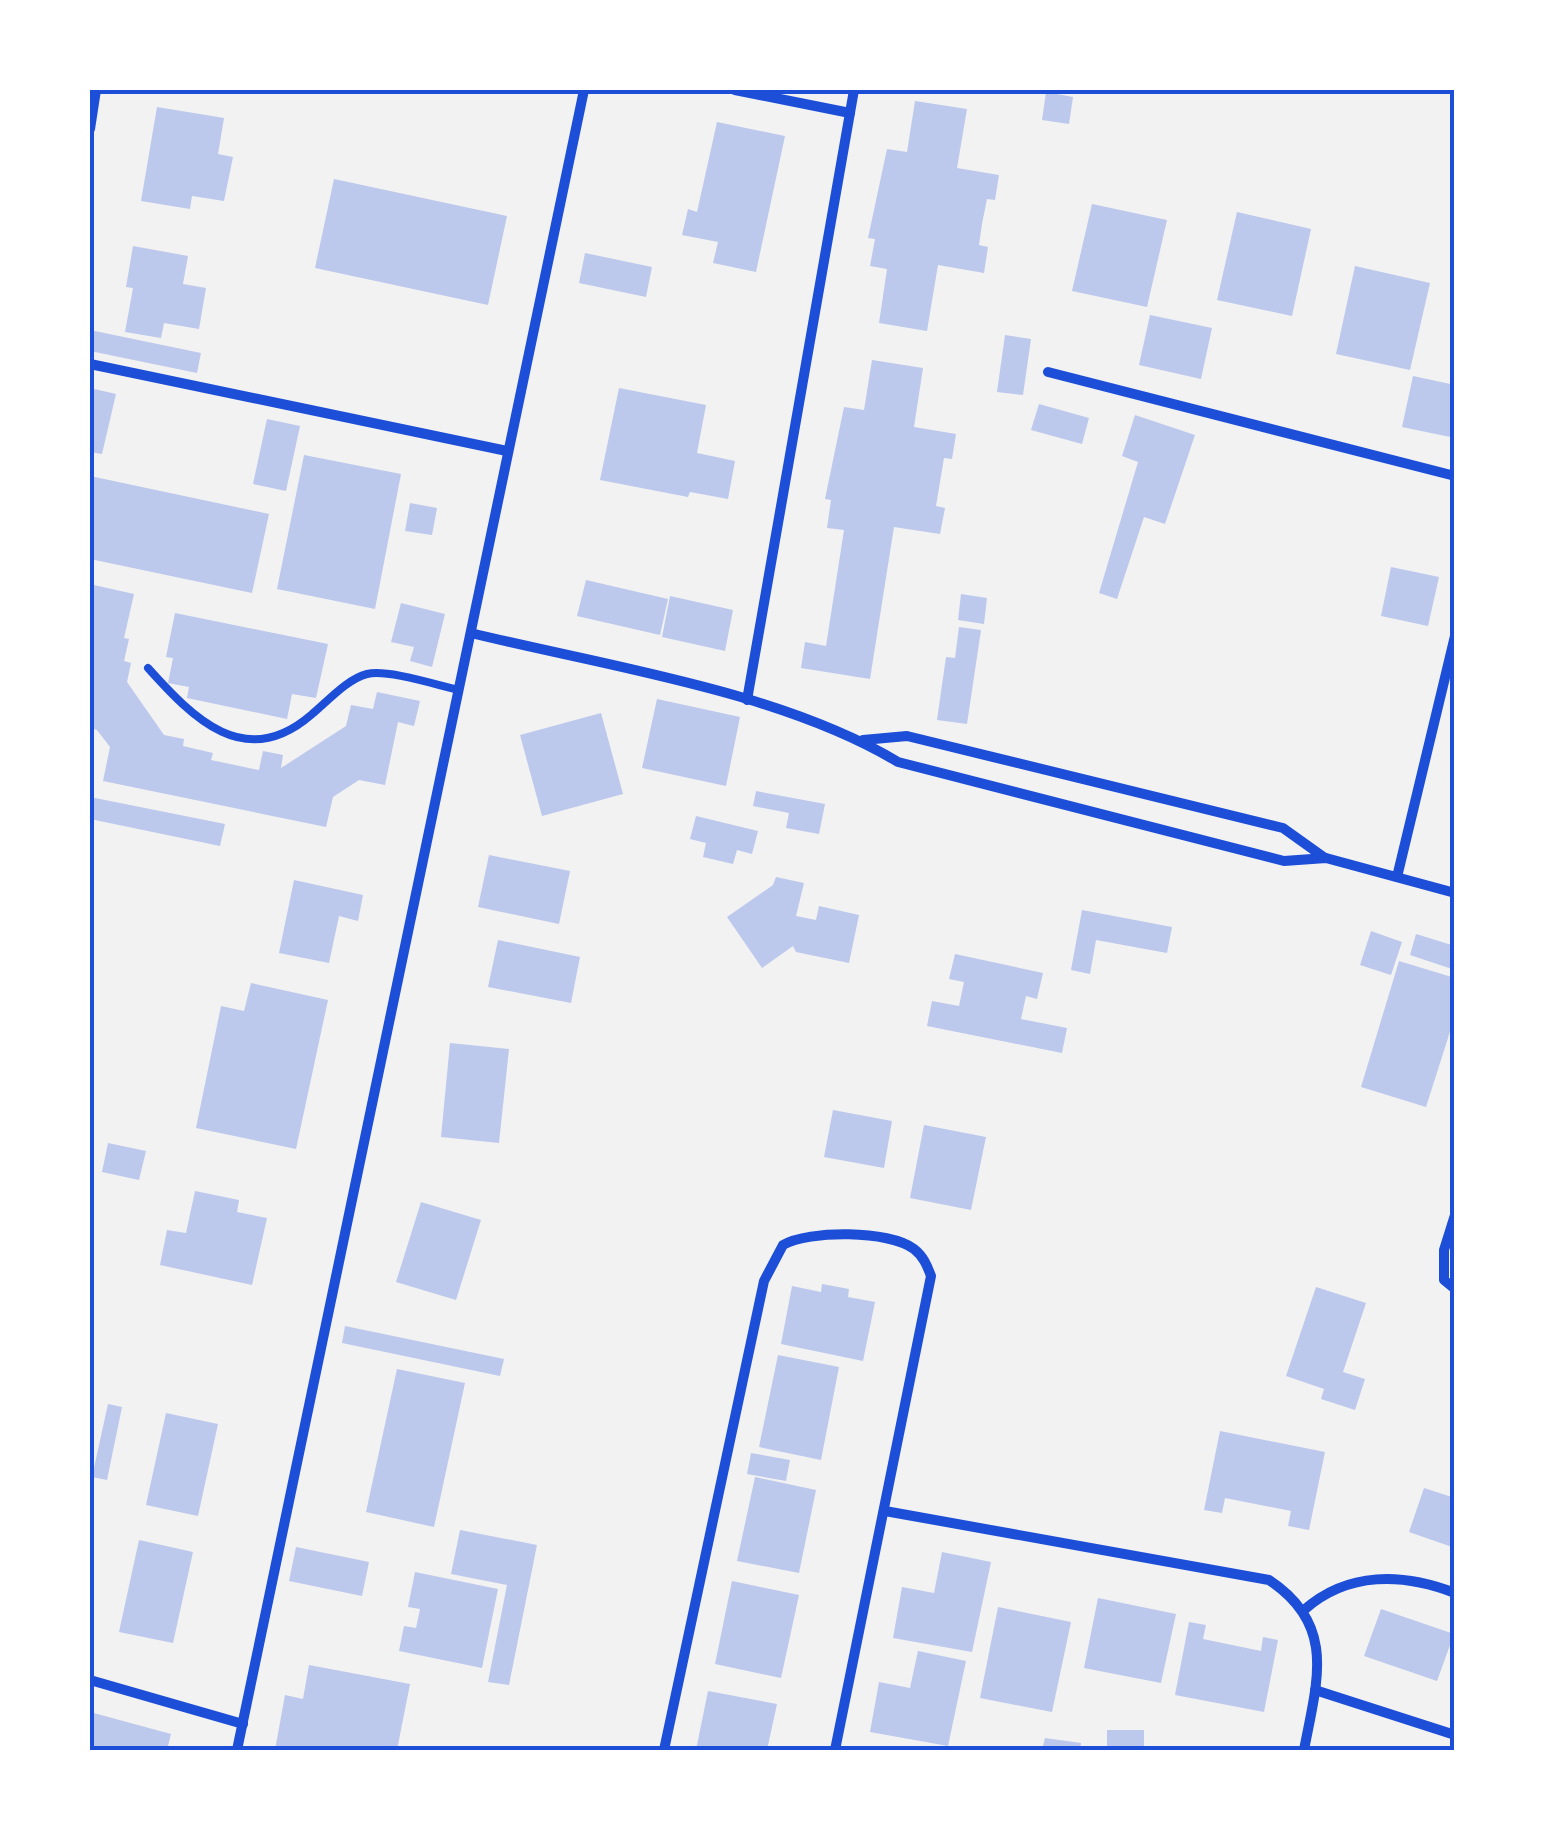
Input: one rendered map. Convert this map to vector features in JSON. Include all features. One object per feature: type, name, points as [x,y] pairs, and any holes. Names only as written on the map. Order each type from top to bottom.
[{"type":"street","points":[[90,129],[96,90]]},
{"type":"street","points":[[238,1750],[584,90]]},
{"type":"street","points":[[735,90],[850,113]]},
{"type":"street","points":[[747,700],[854,90]]},
{"type":"street","points":[[90,364],[507,450]]},
{"type":"street","points":[[1048,372],[1455,476]]},
{"type":"street","points":[[471,633],[747,700],[862,740],[898,762],[1284,861],[1326,858],[1455,893]]},
{"type":"street","points":[[1397,876],[1455,636]]},
{"type":"street","points":[[862,740],[907,736],[1283,828],[1326,858]]},
{"type":"street","points":[[1455,1215],[1444,1250],[1444,1280],[1455,1289]]},
{"type":"street","points":[[664,1750],[764,1281],[783,1246],[799,1236],[817,1233],[897,1241],[924,1260],[930,1276],[836,1750]]},
{"type":"street","points":[[885,1511],[1270,1580],[1304,1610],[1318,1648],[1304,1750]]},
{"type":"street","points":[[1304,1610],[1335,1588],[1380,1578],[1405,1578],[1455,1593]]},
{"type":"street","points":[[90,1680],[243,1724]]},
{"type":"street","points":[[1315,1690],[1455,1735]]},
{"type":"lane","points":[[148,668],[191,716],[215,732],[245,739],[279,734],[301,724],[358,677],[372,672],[459,690]]},
{"type":"building","points":[[1046,92],[1073,97],[1069,124],[1042,120]]},
{"type":"building","points":[[915,101],[967,109],[957,168],[999,175],[995,200],[987,199],[982,224],[979,245],[988,247],[984,273],[938,265],[927,331],[879,323],[887,269],[870,266],[875,239],[868,238],[887,149],[907,152]]},
{"type":"building","points":[[157,107],[224,118],[218,154],[233,157],[224,201],[192,196],[190,209],[141,201]]},
{"type":"building","points":[[717,122],[785,136],[756,272],[713,263],[718,242],[682,235],[688,209],[697,212]]},
{"type":"building","points":[[334,179],[507,216],[488,305],[315,268]]},
{"type":"building","points":[[1092,204],[1167,220],[1147,307],[1072,291]]},
{"type":"building","points":[[1237,212],[1311,229],[1292,316],[1217,300]]},
{"type":"building","points":[[133,246],[188,256],[183,284],[206,288],[199,329],[164,323],[161,338],[125,332],[133,288],[126,287]]},
{"type":"building","points":[[585,253],[652,267],[646,297],[579,283]]},
{"type":"building","points":[[1355,266],[1430,283],[1410,370],[1336,354]]},
{"type":"building","points":[[1150,315],[1212,328],[1201,379],[1139,365]]},
{"type":"building","points":[[90,330],[201,353],[197,373],[90,351]]},
{"type":"building","points":[[1005,335],[1031,339],[1023,395],[997,392]]},
{"type":"building","points":[[872,360],[923,368],[914,427],[956,434],[952,459],[944,458],[936,506],[945,508],[940,534],[894,527],[870,679],[801,668],[805,642],[826,646],[844,530],[827,528],[831,500],[825,499],[844,407],[864,410]]},
{"type":"building","points":[[1413,376],[1455,385],[1455,438],[1402,427]]},
{"type":"building","points":[[90,388],[116,394],[102,454],[90,452]]},
{"type":"building","points":[[619,388],[706,405],[697,453],[735,461],[728,499],[690,492],[688,497],[600,480]]},
{"type":"building","points":[[1039,404],[1089,418],[1082,444],[1031,430]]},
{"type":"building","points":[[1135,415],[1195,435],[1165,524],[1144,517],[1117,599],[1099,593],[1138,462],[1122,456]]},
{"type":"building","points":[[267,419],[300,426],[286,491],[253,484]]},
{"type":"building","points":[[304,455],[401,474],[375,609],[277,589]]},
{"type":"building","points":[[90,476],[269,514],[252,593],[90,559]]},
{"type":"building","points":[[410,503],[437,508],[432,535],[405,531]]},
{"type":"building","points":[[1391,567],[1439,577],[1428,626],[1381,616]]},
{"type":"building","points":[[586,580],[668,599],[660,635],[577,616]]},
{"type":"building","points":[[94,585],[134,594],[124,638],[129,639],[124,661],[131,663],[127,682],[164,735],[184,739],[183,746],[213,753],[211,760],[259,770],[263,751],[283,755],[281,768],[346,726],[351,705],[373,709],[377,692],[420,701],[414,726],[398,722],[385,785],[359,780],[333,797],[326,827],[103,781],[110,747],[97,730],[90,728],[90,604]]},
{"type":"building","points":[[961,594],[987,598],[984,624],[958,620]]},
{"type":"building","points":[[670,596],[733,610],[725,651],[662,637]]},
{"type":"building","points":[[401,603],[445,614],[432,667],[410,661],[414,647],[391,642]]},
{"type":"building","points":[[175,613],[328,644],[316,698],[292,694],[287,719],[187,698],[189,687],[168,683],[173,658],[166,657]]},
{"type":"building","points":[[959,627],[981,630],[967,724],[937,720],[946,657],[955,658]]},
{"type":"building","points":[[657,699],[740,717],[726,786],[642,768]]},
{"type":"building","points":[[601,713],[623,794],[542,816],[520,735]]},
{"type":"building","points":[[756,791],[825,804],[819,834],[786,828],[789,813],[753,806]]},
{"type":"building","points":[[90,797],[225,824],[220,846],[90,819]]},
{"type":"building","points":[[696,816],[758,831],[752,854],[737,850],[733,864],[703,857],[706,843],[690,839]]},
{"type":"building","points":[[489,855],[570,871],[559,924],[478,907]]},
{"type":"building","points":[[776,877],[804,883],[796,916],[816,920],[819,906],[859,915],[849,963],[796,952],[793,946],[762,968],[727,917],[773,885]]},
{"type":"building","points":[[294,880],[363,895],[358,921],[339,916],[329,963],[279,953]]},
{"type":"building","points":[[1082,910],[1172,927],[1167,953],[1096,940],[1090,974],[1071,970]]},
{"type":"building","points":[[1371,931],[1402,942],[1391,975],[1360,965]]},
{"type":"building","points":[[1416,934],[1455,946],[1455,970],[1410,955]]},
{"type":"building","points":[[498,940],[580,957],[571,1003],[488,987]]},
{"type":"building","points":[[955,954],[1043,973],[1037,999],[1026,996],[1021,1019],[1067,1028],[1062,1053],[927,1026],[932,1001],[959,1006],[964,982],[949,979]]},
{"type":"building","points":[[1399,961],[1455,978],[1455,1016],[1426,1107],[1361,1087]]},
{"type":"building","points":[[251,983],[328,1000],[296,1149],[196,1128],[221,1006],[244,1011]]},
{"type":"building","points":[[450,1043],[509,1049],[499,1143],[441,1137]]},
{"type":"building","points":[[833,1110],[892,1121],[884,1168],[824,1157]]},
{"type":"building","points":[[924,1125],[986,1137],[971,1210],[910,1198]]},
{"type":"building","points":[[108,1143],[146,1151],[139,1180],[102,1172]]},
{"type":"building","points":[[195,1191],[239,1200],[237,1212],[267,1218],[252,1285],[160,1265],[167,1230],[186,1233]]},
{"type":"building","points":[[421,1202],[481,1220],[456,1300],[396,1282]]},
{"type":"building","points":[[822,1284],[849,1289],[848,1297],[875,1302],[863,1361],[781,1344],[792,1286],[821,1292]]},
{"type":"building","points":[[1316,1287],[1366,1303],[1343,1372],[1365,1379],[1355,1410],[1321,1399],[1324,1389],[1286,1376]]},
{"type":"building","points":[[345,1326],[504,1359],[500,1376],[342,1343]]},
{"type":"building","points":[[778,1355],[839,1367],[821,1460],[759,1447]]},
{"type":"building","points":[[397,1369],[465,1383],[434,1527],[366,1512]]},
{"type":"building","points":[[108,1404],[122,1407],[107,1480],[92,1477]]},
{"type":"building","points":[[166,1413],[218,1424],[198,1516],[146,1505]]},
{"type":"building","points":[[1220,1431],[1325,1452],[1309,1530],[1288,1526],[1291,1511],[1225,1498],[1222,1513],[1204,1510]]},
{"type":"building","points":[[751,1453],[790,1460],[786,1481],[747,1474]]},
{"type":"building","points":[[755,1477],[816,1490],[799,1573],[737,1561]]},
{"type":"building","points":[[1424,1488],[1455,1498],[1455,1548],[1409,1532]]},
{"type":"building","points":[[460,1530],[537,1545],[509,1685],[488,1682],[507,1585],[451,1574]]},
{"type":"building","points":[[139,1540],[193,1552],[173,1643],[119,1632]]},
{"type":"building","points":[[296,1547],[369,1562],[362,1596],[289,1581]]},
{"type":"building","points":[[942,1552],[991,1562],[972,1652],[893,1638],[902,1587],[934,1593]]},
{"type":"building","points":[[415,1572],[498,1589],[482,1668],[399,1651],[404,1626],[416,1628],[420,1609],[408,1607]]},
{"type":"building","points":[[732,1581],[799,1595],[781,1678],[715,1664]]},
{"type":"building","points":[[1098,1598],[1176,1614],[1161,1683],[1084,1668]]},
{"type":"building","points":[[998,1607],[1071,1622],[1052,1712],[980,1698]]},
{"type":"building","points":[[1381,1609],[1454,1634],[1437,1681],[1364,1656]]},
{"type":"building","points":[[1189,1622],[1206,1625],[1203,1639],[1261,1651],[1263,1637],[1278,1640],[1264,1712],[1175,1695]]},
{"type":"building","points":[[918,1651],[966,1661],[948,1746],[870,1732],[879,1682],[910,1688]]},
{"type":"building","points":[[309,1665],[410,1684],[397,1750],[275,1750],[285,1695],[303,1699]]},
{"type":"building","points":[[708,1691],[777,1704],[767,1750],[696,1750]]},
{"type":"building","points":[[90,1712],[171,1734],[167,1750],[90,1750]]},
{"type":"building","points":[[1107,1730],[1144,1730],[1144,1750],[1107,1750]]},
{"type":"building","points":[[1045,1738],[1081,1743],[1080,1750],[1042,1750]]}]
